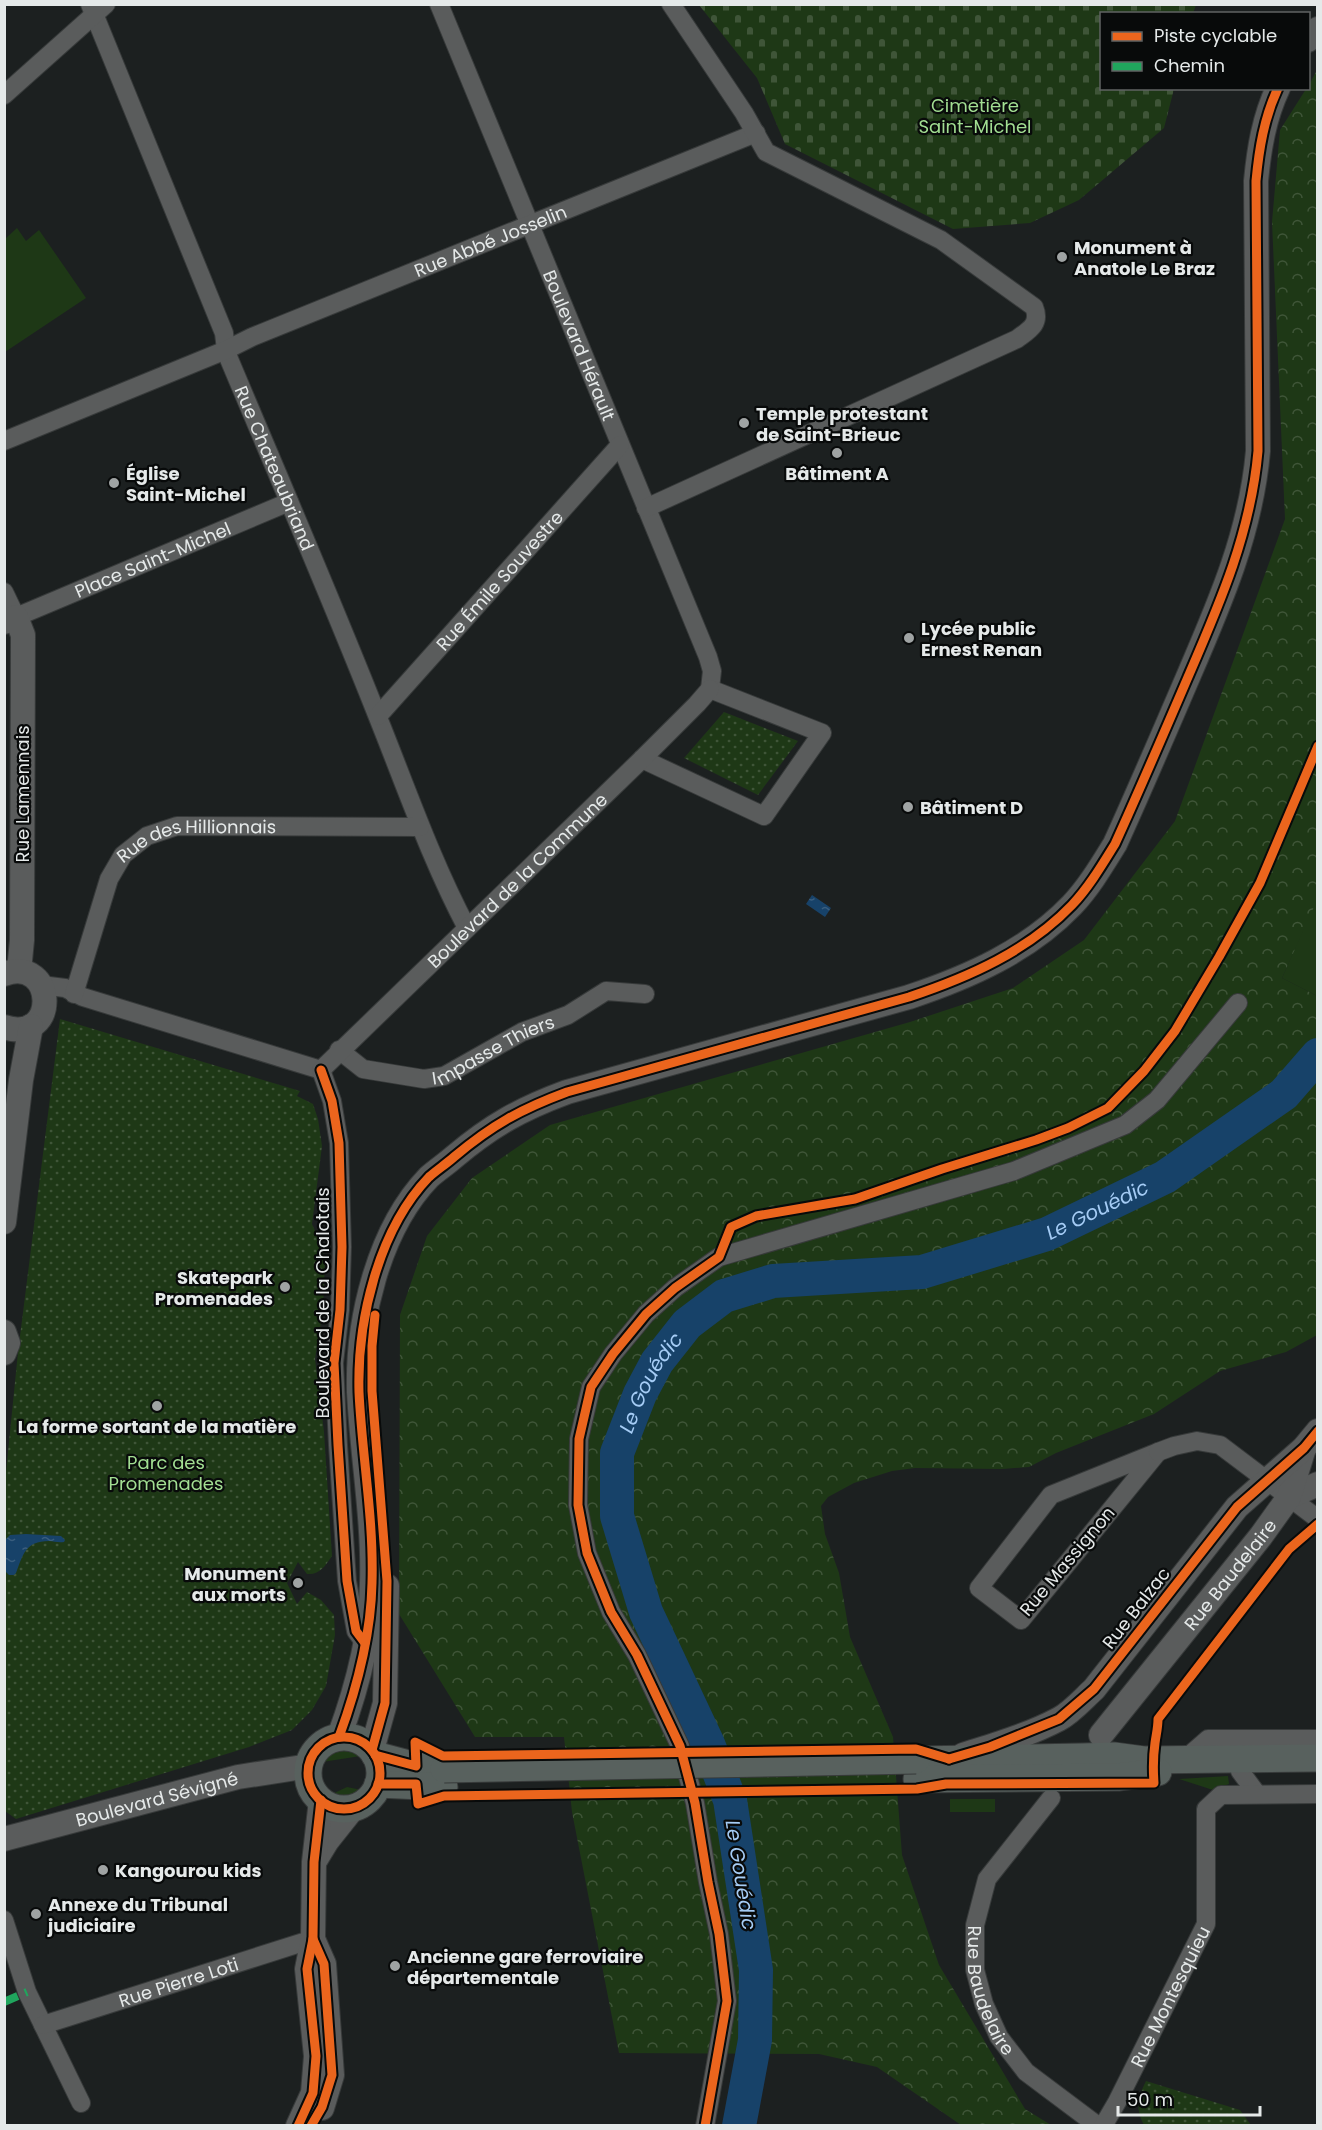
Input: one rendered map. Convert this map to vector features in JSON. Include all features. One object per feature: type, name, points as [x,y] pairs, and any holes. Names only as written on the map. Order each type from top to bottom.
[{"type":"main road","points":[[339,1737],[355,1695],[370,1619],[372,1581],[359,1391],[360,1346],[364,1321],[382,1255],[394,1227],[430,1176],[478,1136],[505,1119],[532,1105],[567,1092],[909,997],[954,982],[1021,948],[1073,904],[1096,875],[1115,844],[1205,638],[1236,559],[1256,482],[1258,451],[1256,181],[1260,146],[1271,103],[1277,90]]},
{"type":"main road","name":"Rue Lamennais","points":[[10,620],[22,635],[22,940],[12,973]]},
{"type":"main road","points":[[4,1222],[21,1080],[23,1023],[46,1000],[41,985],[35,978],[12,973]]},
{"type":"main road","points":[[314,1862],[354,1808],[373,1794],[378,1784],[380,1772],[373,1752],[385,1703],[387,1581],[372,1391],[373,1323],[387,1269],[403,1230],[452,1158]]},
{"type":"main road","points":[[4,1332],[8,1343],[4,1353]]},
{"type":"main road","points":[[1289,1497],[1311,1440]]},
{"type":"main road","name":"Rue Balzac","points":[[949,1759],[990,1747],[1067,1714],[1094,1689],[1237,1507],[1311,1440]]},
{"type":"main road","points":[[1289,1497],[1317,1484]]},
{"type":"main road","name":"Rue Baudelaire","points":[[1101,1735],[1289,1497]]},
{"type":"main road","points":[[354,1808],[342,1809],[321,1800],[313,1791],[309,1780],[309,1766],[313,1755],[320,1747],[339,1737],[362,1742],[373,1752],[444,1778]]},
{"type":"main road","points":[[916,1770],[949,1759],[1114,1756],[1143,1760],[1317,1758]]},
{"type":"main road","name":"Boulevard Sévigné","points":[[4,1839],[238,1777],[309,1766]]},
{"type":"main road","points":[[378,1784],[444,1778],[916,1770],[1058,1788],[1144,1772],[1317,1770]]},
{"type":"main road","points":[[298,2126],[313,2093],[316,2056],[307,1969],[313,1939],[314,1862],[321,1800]]},
{"type":"main road","points":[[311,2126],[322,2107],[332,2075],[324,1964],[313,1939]]},
{"type":"street","name":"Boulevard Hérault","points":[[440,4],[708,657],[712,671],[710,689]]},
{"type":"street","points":[[646,508],[1017,339],[1033,327],[1037,319],[1034,307],[942,240],[766,152],[756,133],[671,4]]},
{"type":"street","points":[[4,95],[97,8]]},
{"type":"street","name":"Rue Chateaubriand","points":[[97,8],[224,333],[226,350],[378,716],[420,827],[452,901],[467,928]]},
{"type":"street","name":"Rue Abbé Josselin","points":[[226,350],[252,336],[756,133]]},
{"type":"street","points":[[4,441],[226,350]]},
{"type":"street","name":"Rue Émile Souvestre","points":[[378,716],[620,446]]},
{"type":"street","name":"Place Saint-Michel","points":[[10,620],[289,502]]},
{"type":"street","points":[[4,592],[10,620]]},
{"type":"street","points":[[642,759],[765,816],[822,733],[710,689]]},
{"type":"street","name":"Boulevard de la Commune","points":[[321,1070],[339,1050],[642,759],[710,689]]},
{"type":"street","name":"Rue des Hillionnais","points":[[74,994],[110,879],[123,855],[147,836],[177,826],[420,827]]},
{"type":"street","points":[[41,985],[65,988],[74,994],[321,1070]]},
{"type":"street","name":"Impasse Thiers","points":[[339,1050],[363,1069],[424,1079],[444,1076],[522,1032],[568,1015],[606,991],[645,994]]},
{"type":"street","points":[[23,1023],[74,994]]},
{"type":"street","points":[[705,2126],[727,2001],[719,1934],[688,1773],[680,1746],[638,1655],[611,1612],[587,1553],[578,1506],[579,1439],[591,1387],[613,1354],[646,1314],[675,1288],[719,1257],[1014,1171],[1125,1125],[1157,1100],[1238,1003]]},
{"type":"street","name":"Boulevard de la Chalotais","points":[[321,1070],[332,1101],[339,1143],[342,1247],[340,1310],[334,1363],[347,1581],[356,1631],[365,1643]]},
{"type":"street","name":"Rue Massignon","points":[[1158,1452],[1021,1620],[979,1588],[1051,1495],[1158,1452],[1197,1441],[1220,1445],[1317,1519]]},
{"type":"street","points":[[1185,1759],[1208,1740],[1317,1739]]},
{"type":"street","points":[[1240,1771],[1257,1794],[1317,1794]]},
{"type":"street","name":"Rue Baudelaire","points":[[1058,1788],[987,1879],[975,1925],[975,1970],[984,2004],[999,2037],[1026,2072],[1098,2126]]},
{"type":"street","name":"Rue Montesquieu","points":[[1103,2126],[1118,2102],[1206,1924],[1206,1809],[1221,1795],[1257,1794]]},
{"type":"street","points":[[4,1920],[27,1992],[81,2103]]},
{"type":"street","name":"Rue Pierre Loti","points":[[43,2025],[313,1939]]},
{"type":"green space","name":"Cimetière Saint-Michel","points":[[699,5],[1196,5],[1193,12],[1100,12],[1100,90],[1174,90],[1164,128],[1079,200],[1030,223],[953,229],[785,144],[757,78]]},
{"type":"green space","points":[[1317,70],[1318,898],[1282,978],[1317,996],[1317,1335],[1286,1352],[1220,1371],[1154,1414],[1056,1453],[1029,1467],[915,1468],[892,1471],[854,1483],[828,1497],[821,1506],[825,1534],[839,1573],[850,1637],[893,1737],[902,1855],[939,1965],[1025,2109],[1051,2125],[961,2125],[877,2067],[819,2054],[619,2053],[572,1812],[564,1737],[475,1737],[399,1614],[400,1315],[427,1236],[472,1178],[550,1125],[910,1022],[1013,988],[1084,940],[1175,821],[1285,519],[1272,222],[1280,130],[1305,90],[1310,90],[1310,84]]},
{"type":"green space","points":[[17,228],[26,241],[39,230],[86,298],[5,352],[5,239]]},
{"type":"green space","points":[[724,712],[798,741],[758,795],[684,758]]},
{"type":"green space","points":[[1317,898],[1317,996],[1282,978]]},
{"type":"green space","name":"Parc des Promenades","points":[[60,1019],[300,1091],[297,1096],[313,1104],[322,1146],[312,1224],[325,1260],[323,1309],[315,1359],[324,1432],[332,1556],[322,1569],[312,1574],[307,1574],[298,1562],[287,1583],[297,1604],[307,1592],[321,1600],[334,1615],[335,1635],[326,1686],[312,1710],[292,1730],[249,1747],[16,1819],[5,1811],[5,1482],[18,1352]]},
{"type":"green space","points":[[349,1742],[357,1745],[367,1755],[316,1763],[325,1749]]},
{"type":"green space","points":[[1228,1776],[1229,1784],[1213,1790],[1179,1779]]},
{"type":"green space","points":[[347,1787],[371,1792],[366,1797],[350,1804],[326,1797]]},
{"type":"green space","points":[[950,1799],[995,1799],[995,1812],[950,1812]]},
{"type":"green space","points":[[1146,2081],[1240,2110],[1251,2125],[1144,2125],[1139,2114],[1139,2103]]},
{"type":"water","points":[[812,895],[831,908],[825,917],[806,904]]},
{"type":"water","points":[[10,1535],[61,1536],[65,1540],[64,1542],[35,1543],[30,1546],[23,1555],[16,1573],[9,1575],[5,1571],[5,1540]]},
{"type":"waterway","name":"Le Gouédic","points":[[739,2126],[755,2040],[756,1970],[730,1800],[708,1744],[646,1612],[617,1516],[617,1453],[640,1394],[657,1362],[687,1324],[724,1296],[773,1281],[922,1272],[1047,1234],[1165,1177],[1284,1094],[1318,1055]]},
{"type":"marked path","points":[[4,2002],[27,1992]]},
{"type":"cycle path","points":[[339,1737],[362,1661],[371,1603],[370,1511],[359,1392],[362,1336],[374,1278],[384,1250],[396,1223],[411,1199],[429,1177],[494,1127],[535,1105],[567,1092],[909,997],[954,981],[996,961],[1036,936],[1072,905],[1095,876],[1115,844],[1211,622],[1232,567],[1249,510],[1258,451],[1256,181],[1263,134],[1277,90]]},
{"type":"cycle path","points":[[705,2126],[727,2001],[719,1934],[695,1803],[680,1746],[637,1655],[611,1612],[587,1553],[578,1505],[579,1439],[591,1387],[613,1354],[646,1314],[675,1288],[719,1257],[731,1227],[756,1216],[855,1199],[1036,1140],[1068,1128],[1108,1108],[1144,1071],[1175,1031],[1219,957],[1260,883],[1318,746]]},
{"type":"cycle path","points":[[321,1070],[332,1101],[339,1143],[342,1247],[340,1310],[334,1363],[347,1581],[356,1631],[365,1643]]},
{"type":"cycle path","points":[[372,1750],[385,1703],[387,1581],[372,1391],[375,1315]]},
{"type":"cycle path","points":[[949,1759],[990,1747],[1059,1719],[1094,1689],[1237,1507],[1304,1448],[1318,1431]]},
{"type":"cycle path","points":[[378,1784],[416,1784],[418,1804],[444,1796],[917,1789],[946,1784],[1154,1783],[1158,1719],[1289,1549],[1318,1524]]},
{"type":"cycle path","points":[[344,1737],[364,1743],[374,1753],[380,1773],[374,1793],[364,1803],[344,1809],[324,1803],[314,1793],[308,1773],[314,1753],[324,1743],[344,1737]]},
{"type":"cycle path","points":[[375,1755],[416,1766],[415,1742],[443,1756],[916,1749],[949,1759]]},
{"type":"cycle path","points":[[298,2126],[313,2093],[316,2056],[307,1969],[313,1939],[314,1862],[321,1800]]},
{"type":"cycle path","points":[[311,2126],[322,2107],[332,2075],[324,1964],[313,1939]]},
{"type":"place","name":"Monument à Anatole Le Braz","points":[[1062,257]]},
{"type":"place","name":"Temple protestant de Saint-Brieuc","points":[[744,423]]},
{"type":"place","name":"Bâtiment A","points":[[837,453]]},
{"type":"place","name":"Église Saint-Michel","points":[[114,483]]},
{"type":"place","name":"Lycée public Ernest Renan","points":[[909,638]]},
{"type":"place","name":"Bâtiment D","points":[[908,807]]},
{"type":"place","name":"Skatepark Promenades","points":[[285,1287]]},
{"type":"place","name":"La forme sortant de la matière","points":[[157,1406]]},
{"type":"place","name":"Monument aux morts","points":[[298,1583]]},
{"type":"place","name":"Kangourou kids","points":[[103,1870]]},
{"type":"place","name":"Annexe du Tribunal judiciaire","points":[[36,1914]]},
{"type":"place","name":"Ancienne gare ferroviaire départementale","points":[[395,1966]]}]
